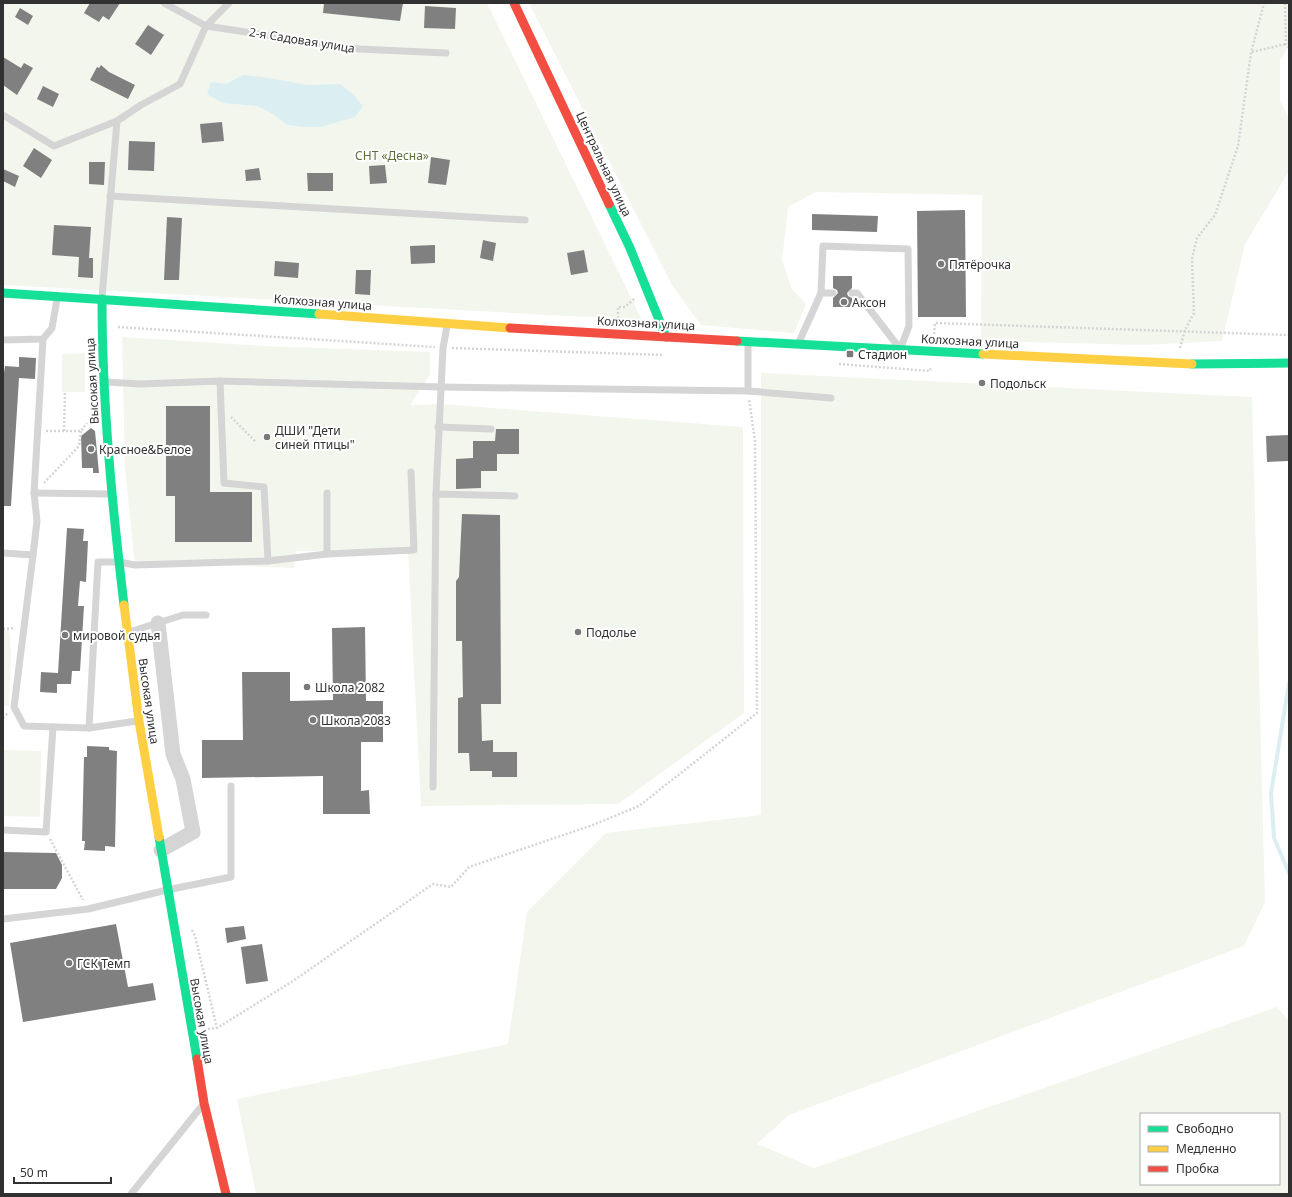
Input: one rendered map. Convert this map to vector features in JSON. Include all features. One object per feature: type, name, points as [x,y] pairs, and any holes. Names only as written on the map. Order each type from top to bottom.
[{"type":"street","name":"Центральная улица","points":[[514,3],[630,248],[666,337]]},
{"type":"street","name":"Колхозная улица","points":[[3,293],[447,324],[666,337],[1179,364],[1289,363]]},
{"type":"street","name":"Высокая улица","points":[[102,299],[103,382],[119,562],[139,721],[204,1103],[226,1194]]},
{"type":"street","points":[[158,623],[173,754],[183,779],[192,832],[161,850]]},
{"type":"lane","name":"2-я Садовая улица","points":[[164,3],[206,26],[359,49],[446,53]]},
{"type":"lane","points":[[3,115],[54,146],[117,121],[141,105],[180,84],[206,26],[229,3]]},
{"type":"lane","points":[[102,299],[117,121]]},
{"type":"lane","points":[[110,196],[525,220]]},
{"type":"lane","points":[[798,344],[822,293],[823,246],[908,249],[909,326],[901,349]]},
{"type":"lane","points":[[822,293],[833,293]]},
{"type":"lane","points":[[852,293],[857,293],[901,349]]},
{"type":"lane","points":[[58,297],[52,328],[43,339],[34,493],[37,521],[14,707],[24,726],[89,728],[139,721]]},
{"type":"lane","points":[[433,787],[438,427],[443,348],[447,324]]},
{"type":"lane","points":[[3,340],[43,339]]},
{"type":"lane","points":[[748,341],[748,391]]},
{"type":"lane","points":[[220,381],[224,484],[264,487],[268,561]]},
{"type":"lane","points":[[103,382],[140,384],[220,381],[441,387],[748,391],[831,398]]},
{"type":"lane","points":[[438,427],[491,429]]},
{"type":"lane","points":[[89,728],[98,562],[119,562],[135,565],[268,561],[327,554],[414,550],[411,472]]},
{"type":"lane","points":[[34,493],[113,494]]},
{"type":"lane","points":[[326,493],[327,554]]},
{"type":"lane","points":[[436,494],[515,496]]},
{"type":"lane","points":[[3,552],[33,555]]},
{"type":"lane","points":[[127,632],[183,615],[206,615]]},
{"type":"lane","points":[[3,830],[46,832],[52,727]]},
{"type":"lane","points":[[3,919],[88,910],[167,890],[231,878],[231,786]]},
{"type":"lane","points":[[131,1194],[204,1103]]},
{"type":"path","points":[[1179,364],[1180,348],[1185,330],[1194,313],[1192,259],[1197,238],[1215,215],[1238,146],[1251,52],[1264,3]]},
{"type":"path","points":[[1285,3],[1286,44],[1289,48]]},
{"type":"path","points":[[1251,52],[1286,44]]},
{"type":"path","points":[[191,1029],[217,1028],[293,981],[433,884],[451,887],[469,867],[590,826],[639,806],[757,713],[755,441],[748,391]]},
{"type":"path","points":[[64,431],[66,392]]},
{"type":"path","points":[[221,406],[256,442]]},
{"type":"path","points":[[34,493],[79,446],[81,431],[87,422]]},
{"type":"path","points":[[38,431],[81,431]]},
{"type":"path","points":[[46,832],[88,910]]},
{"type":"path","points":[[190,925],[196,936],[217,1028]]},
{"type":"green space","name":"СНТ «Десна»","points":[[3,3],[487,3],[642,320],[3,285]]},
{"type":"green space","points":[[529,3],[1289,3],[1289,45],[1280,61],[1280,100],[1289,119],[1289,171],[1245,244],[1222,341],[1144,345],[981,341],[982,195],[816,192],[788,207],[782,260],[792,289],[806,304],[794,333],[701,325],[672,285]]},
{"type":"green space","name":"Подолье","points":[[122,337],[262,346],[430,352],[430,375],[410,405],[440,404],[743,427],[744,713],[618,804],[421,806],[408,551],[296,551],[294,568],[190,564],[135,565],[125,469]]},
{"type":"green space","points":[[85,353],[85,392],[62,392],[62,354]]},
{"type":"green space","points":[[761,373],[1252,397],[1265,902],[1244,946],[789,1115],[757,1144],[814,1168],[1277,1007],[1289,1021],[1289,1194],[256,1194],[237,1099],[508,1044],[527,912],[606,833],[761,815]]},
{"type":"green space","points":[[3,630],[9,630],[11,651],[9,706],[3,706]]},
{"type":"green space","points":[[3,750],[41,751],[40,817],[3,816]]},
{"type":"shaded area","points":[[243,75],[307,85],[340,84],[353,94],[363,106],[355,117],[321,127],[306,127],[287,125],[273,114],[257,106],[223,103],[207,94],[211,82],[226,84]]},
{"type":"building","points":[[90,3],[120,3],[109,20],[103,16],[99,22],[84,13]]},
{"type":"building","points":[[324,3],[403,3],[400,21],[323,13]]},
{"type":"building","points":[[425,6],[456,8],[455,29],[424,28]]},
{"type":"building","points":[[20,8],[33,16],[28,25],[15,17]]},
{"type":"building","points":[[148,25],[164,35],[151,55],[135,44]]},
{"type":"building","points":[[3,57],[21,68],[24,63],[33,68],[17,95],[3,85]]},
{"type":"building","points":[[101,65],[109,72],[135,85],[128,99],[90,80],[97,67],[99,68]]},
{"type":"building","points":[[43,86],[59,94],[53,107],[37,99]]},
{"type":"building","points":[[222,122],[224,141],[202,143],[200,124]]},
{"type":"building","points":[[129,141],[155,142],[154,171],[128,170]]},
{"type":"building","points":[[34,148],[52,160],[41,178],[23,166]]},
{"type":"building","points":[[431,157],[450,160],[446,185],[428,183]]},
{"type":"building","points":[[89,162],[105,162],[104,185],[89,184]]},
{"type":"building","points":[[385,165],[387,183],[370,184],[369,166]]},
{"type":"building","points":[[259,168],[261,180],[246,181],[245,170]]},
{"type":"building","points":[[3,169],[19,176],[15,187],[3,181]]},
{"type":"building","points":[[307,173],[333,173],[333,191],[308,191]]},
{"type":"building","name":"Пятёрочка","points":[[965,210],[966,317],[918,317],[917,211]]},
{"type":"building","points":[[812,214],[878,216],[877,232],[812,230]]},
{"type":"building","points":[[167,217],[182,218],[179,280],[164,280]]},
{"type":"building","points":[[54,225],[91,227],[89,258],[93,258],[93,278],[78,277],[79,257],[52,255]]},
{"type":"building","points":[[483,240],[496,243],[493,261],[480,258]]},
{"type":"building","points":[[435,245],[435,263],[411,264],[410,246]]},
{"type":"building","points":[[584,250],[588,272],[571,275],[567,253]]},
{"type":"building","points":[[275,261],[299,263],[298,278],[274,276]]},
{"type":"building","points":[[356,270],[371,270],[370,295],[355,294]]},
{"type":"building","points":[[833,276],[852,276],[852,288],[847,293],[848,296],[852,298],[852,307],[833,307],[833,298],[838,293],[837,290],[833,288]]},
{"type":"building","points":[[19,357],[36,358],[35,379],[19,378],[11,506],[3,506],[3,380],[5,366],[19,367]]},
{"type":"building","points":[[166,406],[210,406],[210,492],[252,492],[252,542],[175,542],[175,496],[166,496]]},
{"type":"building","points":[[91,428],[95,431],[99,473],[93,473],[93,468],[82,468],[81,436]]},
{"type":"building","points":[[496,429],[519,429],[519,454],[497,454],[497,471],[481,471],[481,488],[456,489],[456,459],[473,458],[473,441],[495,441]]},
{"type":"building","points":[[1289,435],[1289,461],[1267,462],[1266,436]]},
{"type":"building","points":[[462,514],[500,515],[501,704],[481,704],[482,741],[493,740],[493,752],[517,752],[517,777],[492,777],[492,771],[470,771],[469,753],[458,753],[458,698],[463,697],[462,641],[456,641],[456,581],[459,577]]},
{"type":"building","points":[[67,528],[84,529],[83,541],[88,541],[86,582],[80,581],[78,606],[84,606],[80,671],[72,671],[71,684],[57,684],[57,693],[40,692],[41,672],[58,673]]},
{"type":"building","name":"Школа 2083","points":[[365,627],[366,701],[383,701],[383,742],[361,742],[361,791],[369,790],[370,814],[323,814],[323,776],[202,778],[202,740],[243,740],[242,672],[290,672],[290,701],[333,700],[332,628]]},
{"type":"building","points":[[87,746],[109,747],[109,750],[117,751],[115,847],[105,846],[105,851],[84,850],[85,841],[82,841],[84,757],[87,757]]},
{"type":"building","points":[[3,852],[56,853],[62,865],[62,878],[56,889],[3,889]]},
{"type":"building","name":"ГСК Темп","points":[[116,924],[128,987],[153,983],[156,1000],[23,1022],[10,943]]},
{"type":"building","points":[[244,926],[246,939],[227,943],[225,928]]},
{"type":"building","points":[[262,944],[268,981],[246,984],[241,947]]},
{"type":"waterway","points":[[1289,683],[1271,793],[1274,838],[1289,873]]},
{"type":"traffic: fast","points":[[609,204],[630,248],[666,337]]},
{"type":"traffic: fast","points":[[3,293],[319,314]]},
{"type":"traffic: fast","points":[[102,299],[102,337],[108,452],[124,605]]},
{"type":"traffic: fast","points":[[737,341],[983,354]]},
{"type":"traffic: fast","points":[[1192,364],[1289,363]]},
{"type":"traffic: fast","points":[[159,837],[197,1059]]},
{"type":"traffic: slow","points":[[319,314],[510,328]]},
{"type":"traffic: slow","points":[[983,354],[1192,364]]},
{"type":"traffic: slow","points":[[124,605],[139,721],[159,837]]},
{"type":"traffic: jam","points":[[514,3],[609,204]]},
{"type":"traffic: jam","points":[[510,328],[737,341]]},
{"type":"traffic: jam","points":[[197,1059],[204,1103],[226,1194]]},
{"type":"place","name":"Пятёрочка","points":[[941,264]]},
{"type":"place","name":"Аксон","points":[[844,302]]},
{"type":"place","name":"Стадион","points":[[850,354]]},
{"type":"place","name":"Подольск","points":[[982,383]]},
{"type":"place","name":"ДШИ \"Дети синей птицы\"","points":[[267,437]]},
{"type":"place","name":"Красное&Белое","points":[[91,449]]},
{"type":"place","name":"Подолье","points":[[578,632]]},
{"type":"place","name":"мировой судья","points":[[65,635]]},
{"type":"place","name":"Школа 2082","points":[[307,687]]},
{"type":"place","name":"Школа 2083","points":[[313,720]]},
{"type":"place","name":"ГСК Темп","points":[[69,963]]}]
